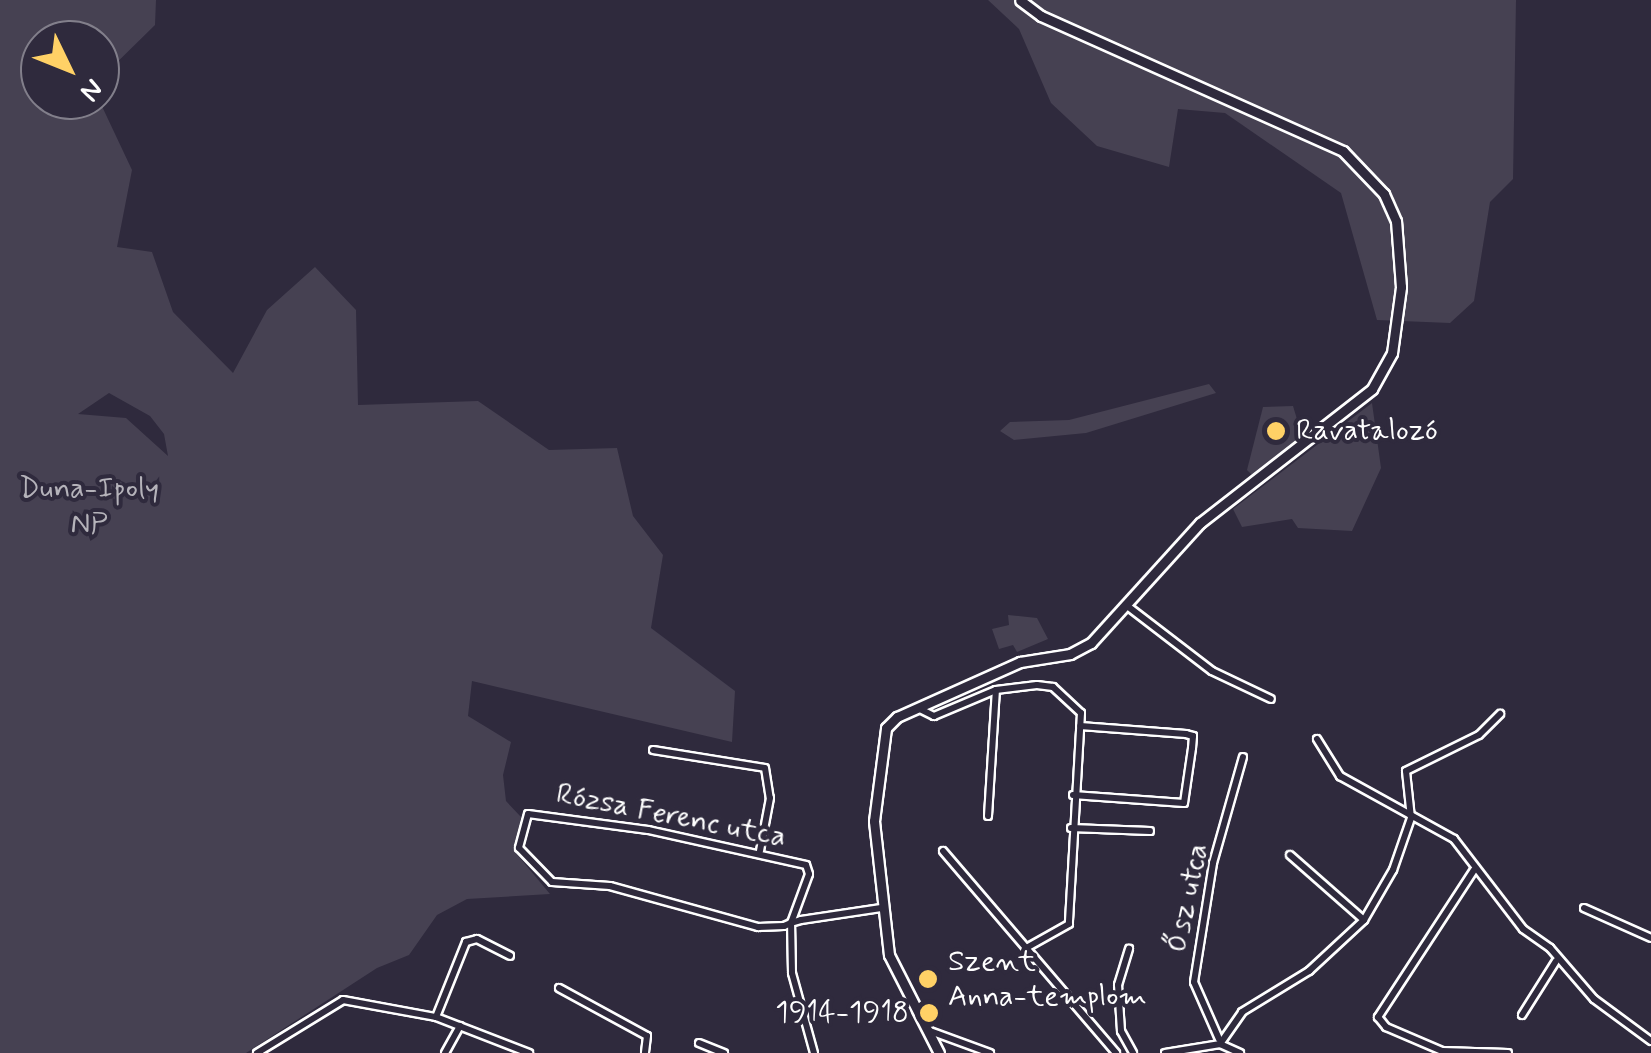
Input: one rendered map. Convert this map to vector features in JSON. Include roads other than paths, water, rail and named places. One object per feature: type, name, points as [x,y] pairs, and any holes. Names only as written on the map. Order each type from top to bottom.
[{"type":"main road","points":[[939,1053],[896,976],[881,908],[874,821],[886,728],[918,706],[1020,662],[1081,649],[1200,523],[1382,376],[1399,309],[1400,246],[1384,194],[1342,151],[1041,16],[1020,0]]},
{"type":"street","points":[[1126,605],[1212,671],[1270,698]]},
{"type":"street","points":[[918,706],[934,716],[996,690],[1053,687],[1079,709],[1070,924],[1028,947]]},
{"type":"street","points":[[988,816],[996,690]]},
{"type":"street","points":[[1220,1044],[1242,1012],[1309,971],[1364,920],[1393,870],[1410,818],[1406,771],[1479,735],[1500,714]]},
{"type":"street","points":[[1073,795],[1184,804],[1193,736],[1079,727]]},
{"type":"street","points":[[1317,739],[1340,776],[1454,839],[1474,870],[1556,961],[1651,1042]]},
{"type":"street","points":[[653,750],[765,768],[770,798],[760,852]]},
{"type":"street","name":"Ősz utca","points":[[1220,1044],[1194,982],[1214,862],[1242,758]]},
{"type":"street","name":"Rózsa Ferenc utca","points":[[528,814],[760,852],[806,865],[809,874],[791,923],[758,927],[610,886],[552,882],[519,848],[528,814]]},
{"type":"street","points":[[1072,828],[1150,832]]},
{"type":"street","points":[[943,851],[1116,1053]]},
{"type":"street","points":[[1290,855],[1364,920]]},
{"type":"street","points":[[1474,870],[1382,1006],[1378,1018],[1386,1027],[1443,1052],[1508,1053]]},
{"type":"street","points":[[814,1053],[792,973],[791,923],[881,908]]},
{"type":"street","points":[[1584,908],[1651,938]]},
{"type":"street","points":[[436,1017],[466,942],[477,939],[510,956]]},
{"type":"street","points":[[1129,949],[1118,985],[1120,1030],[1133,1053]]},
{"type":"street","points":[[1522,1015],[1556,961]]},
{"type":"street","points":[[559,988],[647,1036],[646,1053]]},
{"type":"street","points":[[256,1053],[343,1000],[436,1017],[530,1053]]},
{"type":"street","points":[[445,1053],[460,1026]]},
{"type":"street","points":[[1107,1038],[1120,1030]]},
{"type":"street","points":[[930,1031],[990,1053]]},
{"type":"street","points":[[700,1043],[724,1053]]},
{"type":"street","points":[[1165,1053],[1220,1044],[1240,1053]]},
{"type":"place","name":"Ravatalozó","points":[[1276,431]]},
{"type":"place","name":"Szent Anna-templom","points":[[928,979]]},
{"type":"place","name":"1914-1918","points":[[929,1013]]},
{"type":"park label","name":"Duna-Ipoly NP","points":[[89,506]]}]
